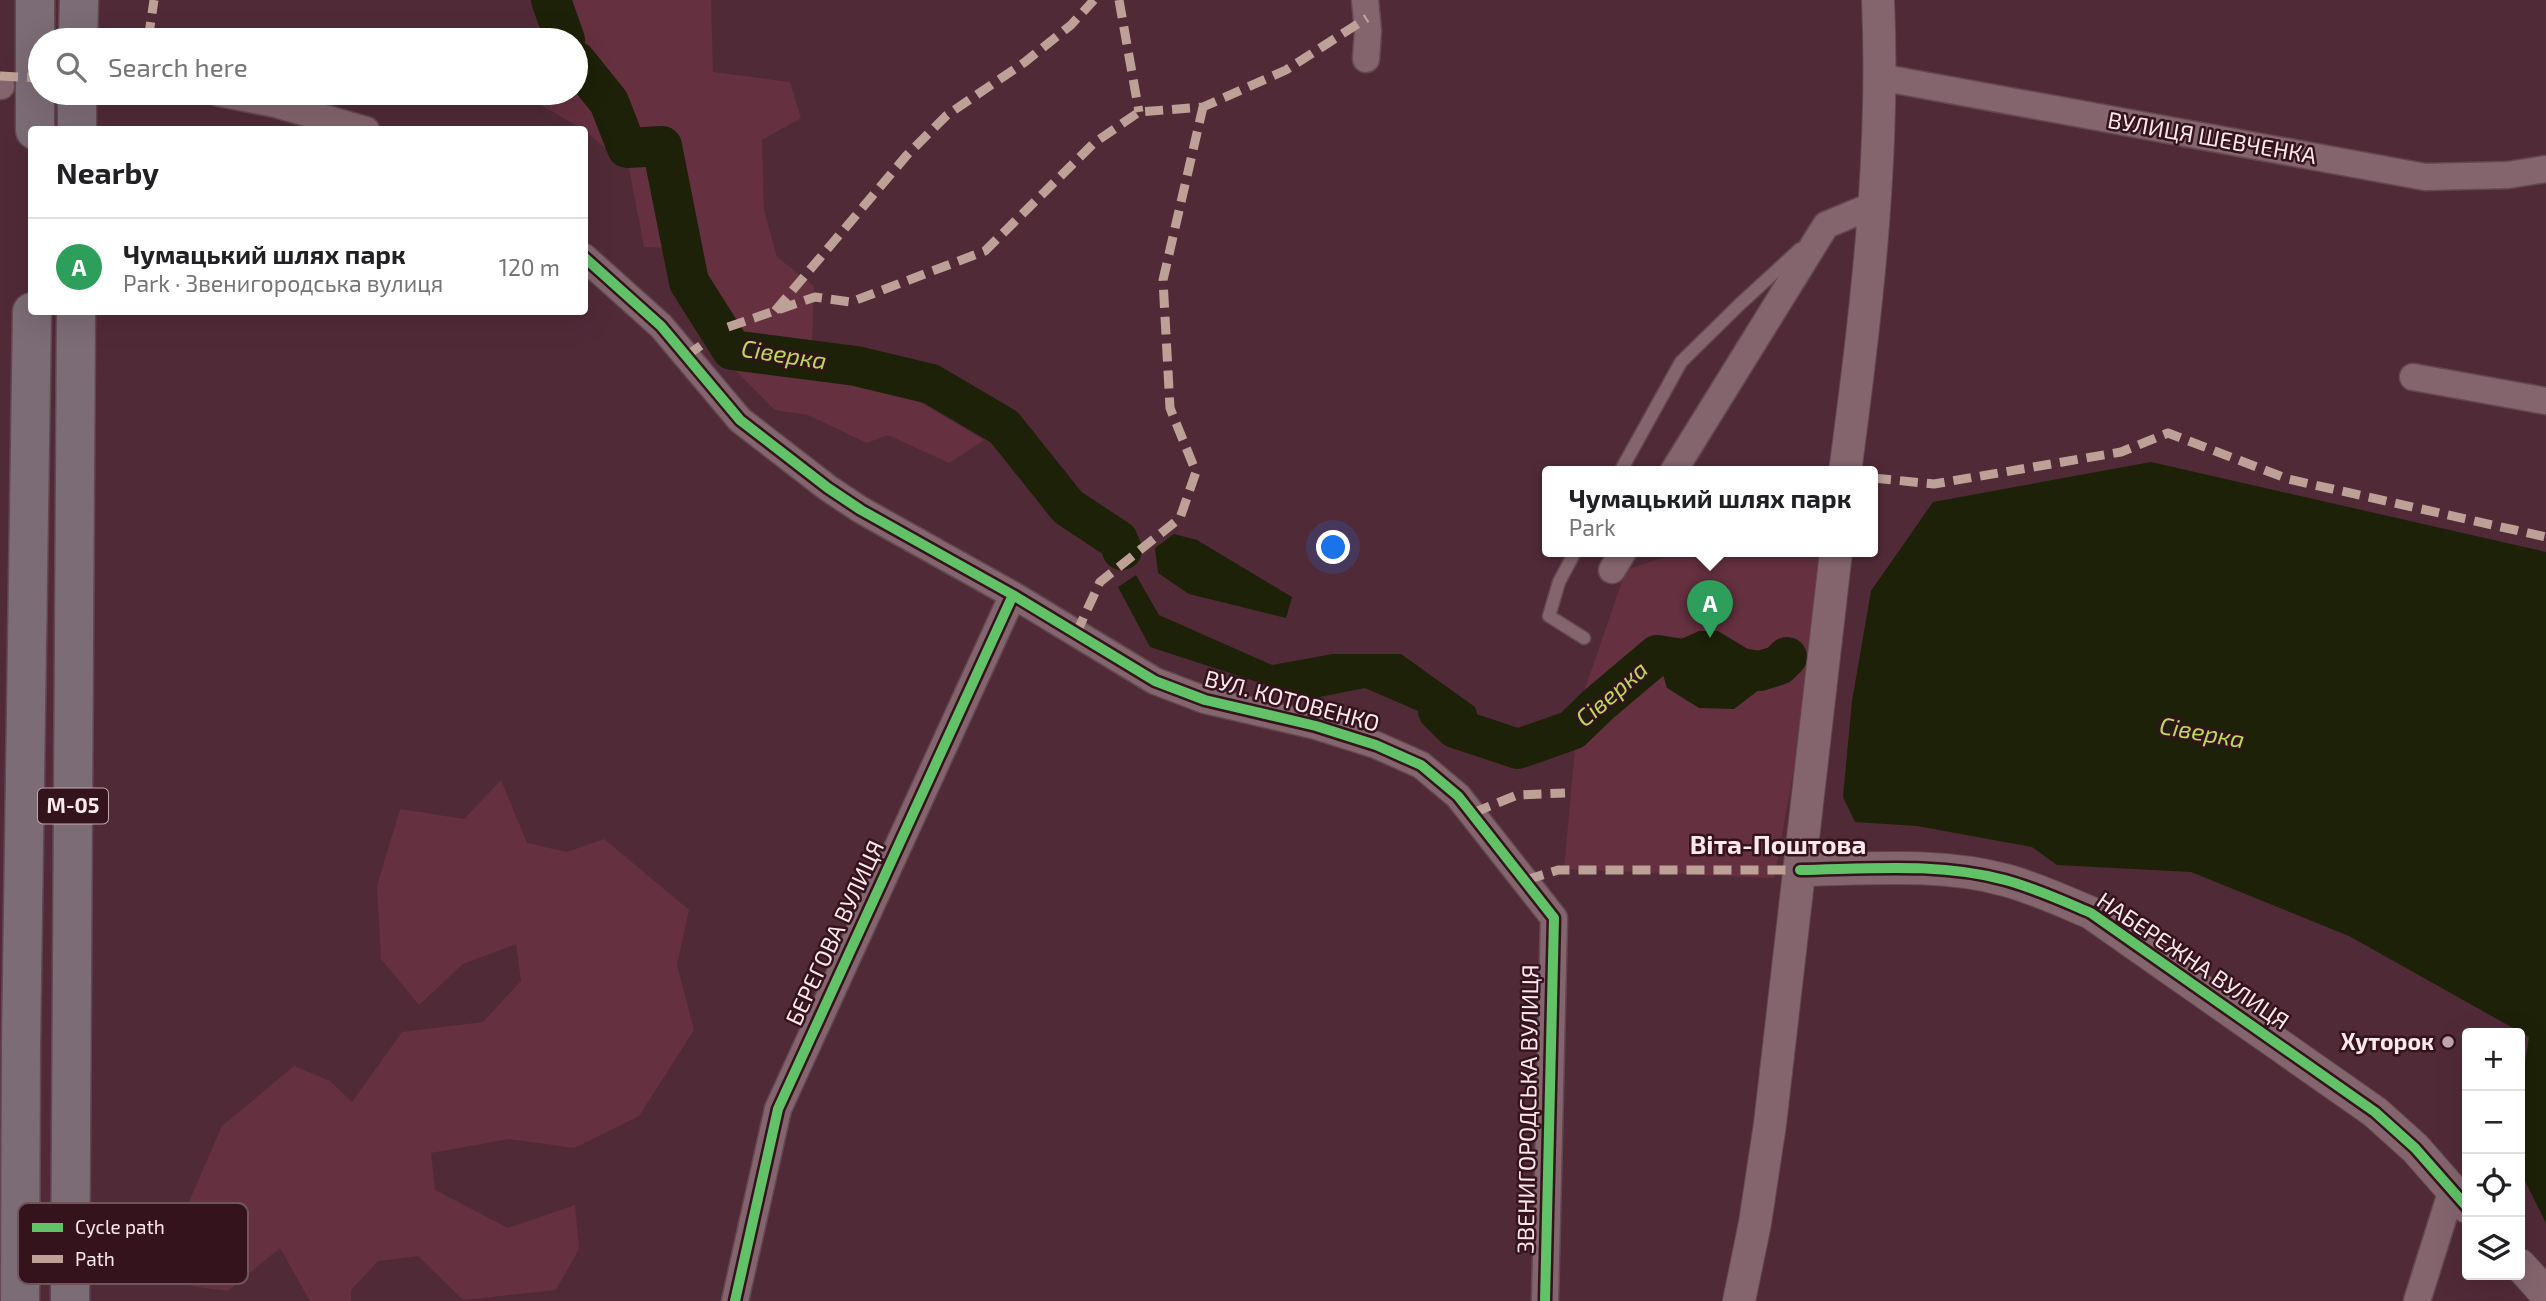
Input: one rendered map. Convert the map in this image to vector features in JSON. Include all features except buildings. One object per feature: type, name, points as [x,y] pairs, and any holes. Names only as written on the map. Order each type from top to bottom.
[{"type":"highway","points":[[35,105],[35,126]]},
{"type":"highway","name":"М-05","points":[[18,1263],[10,1109],[32,315]]},
{"type":"highway","name":"М-05","points":[[71,1203],[76,315]]},
{"type":"highway","points":[[10,1109],[37,1110],[48,1121],[58,1147],[62,1203]]},
{"type":"highway","points":[[0,1255],[12,1301]]},
{"type":"street","points":[[1365,0],[1368,31],[1366,59]]},
{"type":"street","points":[[1847,466],[1874,205],[1879,77],[1878,0]]},
{"type":"street","name":"ВУЛИЦЯ ШЕВЧЕНКА","points":[[1879,77],[2425,177],[2508,176],[2546,169]]},
{"type":"street","points":[[278,105],[352,126]]},
{"type":"street","points":[[1677,466],[1826,225],[1874,205]]},
{"type":"street","name":"ВУЛ. КОТОВЕНКО","points":[[588,261],[661,326],[740,420],[853,506],[1013,595],[1137,672],[1205,700],[1316,726],[1376,745],[1421,765],[1458,796],[1554,918]]},
{"type":"street","points":[[2413,376],[2546,401]]},
{"type":"street","points":[[1740,1301],[1770,1124],[1835,557]]},
{"type":"street","name":"БЕРЕГОВА ВУЛИЦЯ","points":[[735,1301],[778,1109],[1013,595]]},
{"type":"street","name":"НАБЕРЕЖНА ВУЛИЦЯ","points":[[1800,870],[1918,869],[1971,873],[2049,894],[2091,913],[2375,1112],[2415,1147],[2460,1198],[2417,1301]]},
{"type":"street","name":"ЗВЕНИГОРОДСЬКА ВУЛИЦЯ","points":[[1545,1301],[1554,918]]},
{"type":"street","points":[[2525,1271],[2546,1294]]},
{"type":"lane","points":[[1623,466],[1681,362],[1826,225]]},
{"type":"lane","points":[[1572,557],[1559,582],[1549,616],[1584,638]]},
{"type":"shaded area","points":[[560,0],[711,0],[713,72],[790,82],[801,118],[762,140],[764,210],[777,257],[814,286],[812,339],[841,382],[913,398],[984,440],[949,463],[888,435],[867,443],[808,415],[775,410],[735,370],[689,308],[669,248],[644,247],[629,168],[588,133],[588,126],[577,126],[541,105],[588,105],[588,28],[537,28]]},
{"type":"shaded area","points":[[1664,557],[1833,557],[1774,878],[1564,869],[1579,706],[1626,570]]},
{"type":"shaded area","points":[[501,780],[527,843],[567,852],[604,839],[689,910],[677,965],[694,1030],[639,1116],[574,1148],[509,1139],[431,1153],[435,1190],[508,1228],[575,1205],[579,1249],[556,1290],[463,1300],[418,1256],[378,1261],[351,1290],[351,1301],[310,1301],[280,1248],[248,1274],[248,1203],[188,1203],[222,1126],[294,1066],[330,1081],[352,1102],[402,1032],[483,1022],[521,981],[516,944],[463,964],[419,1005],[381,959],[377,886],[400,809],[464,819]]},
{"type":"shaded area","points":[[191,1284],[236,1284],[228,1291]]},
{"type":"water","points":[[2151,462],[2546,552],[2546,1223],[2525,1181],[2525,1062],[2529,1037],[2525,1035],[2525,1028],[2513,1028],[2349,936],[2191,872],[2057,865],[2032,847],[1917,826],[1855,822],[1843,797],[1852,701],[1871,591],[1933,502]]},
{"type":"water","points":[[1174,534],[1197,540],[1292,597],[1286,618],[1189,594],[1158,573],[1155,548]]},
{"type":"water","points":[[1136,575],[1159,615],[1272,665],[1333,654],[1401,654],[1475,707],[1486,742],[1476,754],[1434,732],[1432,717],[1365,688],[1310,699],[1150,647],[1118,587]]},
{"type":"water","points":[[1699,631],[1718,631],[1756,654],[1764,686],[1734,709],[1699,708],[1667,688],[1657,655],[1670,644]]},
{"type":"waterway","name":"Сіверка","points":[[551,0],[561,28]]},
{"type":"waterway","name":"Сіверка","points":[[588,76],[609,102],[627,148],[662,146],[689,282],[732,350],[856,366],[931,384],[1004,427],[1068,507],[1118,540],[1122,550]]},
{"type":"waterway","name":"Сіверка","points":[[1438,711],[1455,728],[1518,749],[1572,730],[1657,655],[1760,671],[1779,665],[1787,657]]},
{"type":"marked path","points":[[150,28],[154,0]]},
{"type":"marked path","points":[[775,311],[907,155],[947,115],[1025,62],[1071,25],[1094,0]]},
{"type":"marked path","points":[[1119,0],[1139,112]]},
{"type":"marked path","points":[[728,327],[815,297],[851,302],[985,251],[1094,143],[1139,112],[1203,107],[1286,70],[1367,18]]},
{"type":"marked path","points":[[0,76],[28,77]]},
{"type":"marked path","points":[[1076,634],[1100,582],[1180,518],[1196,472],[1170,408],[1163,280],[1203,107]]},
{"type":"marked path","points":[[686,356],[706,342]]},
{"type":"marked path","points":[[1878,478],[1934,484],[2121,452],[2168,433],[2288,479],[2546,537]]},
{"type":"marked path","points":[[1473,813],[1517,795],[1565,793]]},
{"type":"marked path","points":[[1526,880],[1558,870],[1800,870]]},
{"type":"cycle path","points":[[588,261],[661,326],[740,420],[861,510],[1013,595],[1155,681],[1205,700],[1316,726],[1376,745],[1421,765],[1458,796],[1554,918],[1545,1301]]},
{"type":"cycle path","points":[[735,1301],[778,1109],[1013,595]]},
{"type":"cycle path","points":[[1800,870],[1903,868],[1980,874],[2027,887],[2091,913],[2375,1112],[2415,1148],[2462,1201]]},
{"type":"place","name":"Чумацький шлях парк","points":[[1710,638]]},
{"type":"place","name":"Хуторок","points":[[2448,1042]]},
{"type":"district","name":"Віта-Поштова","points":[[1778,845]]}]
